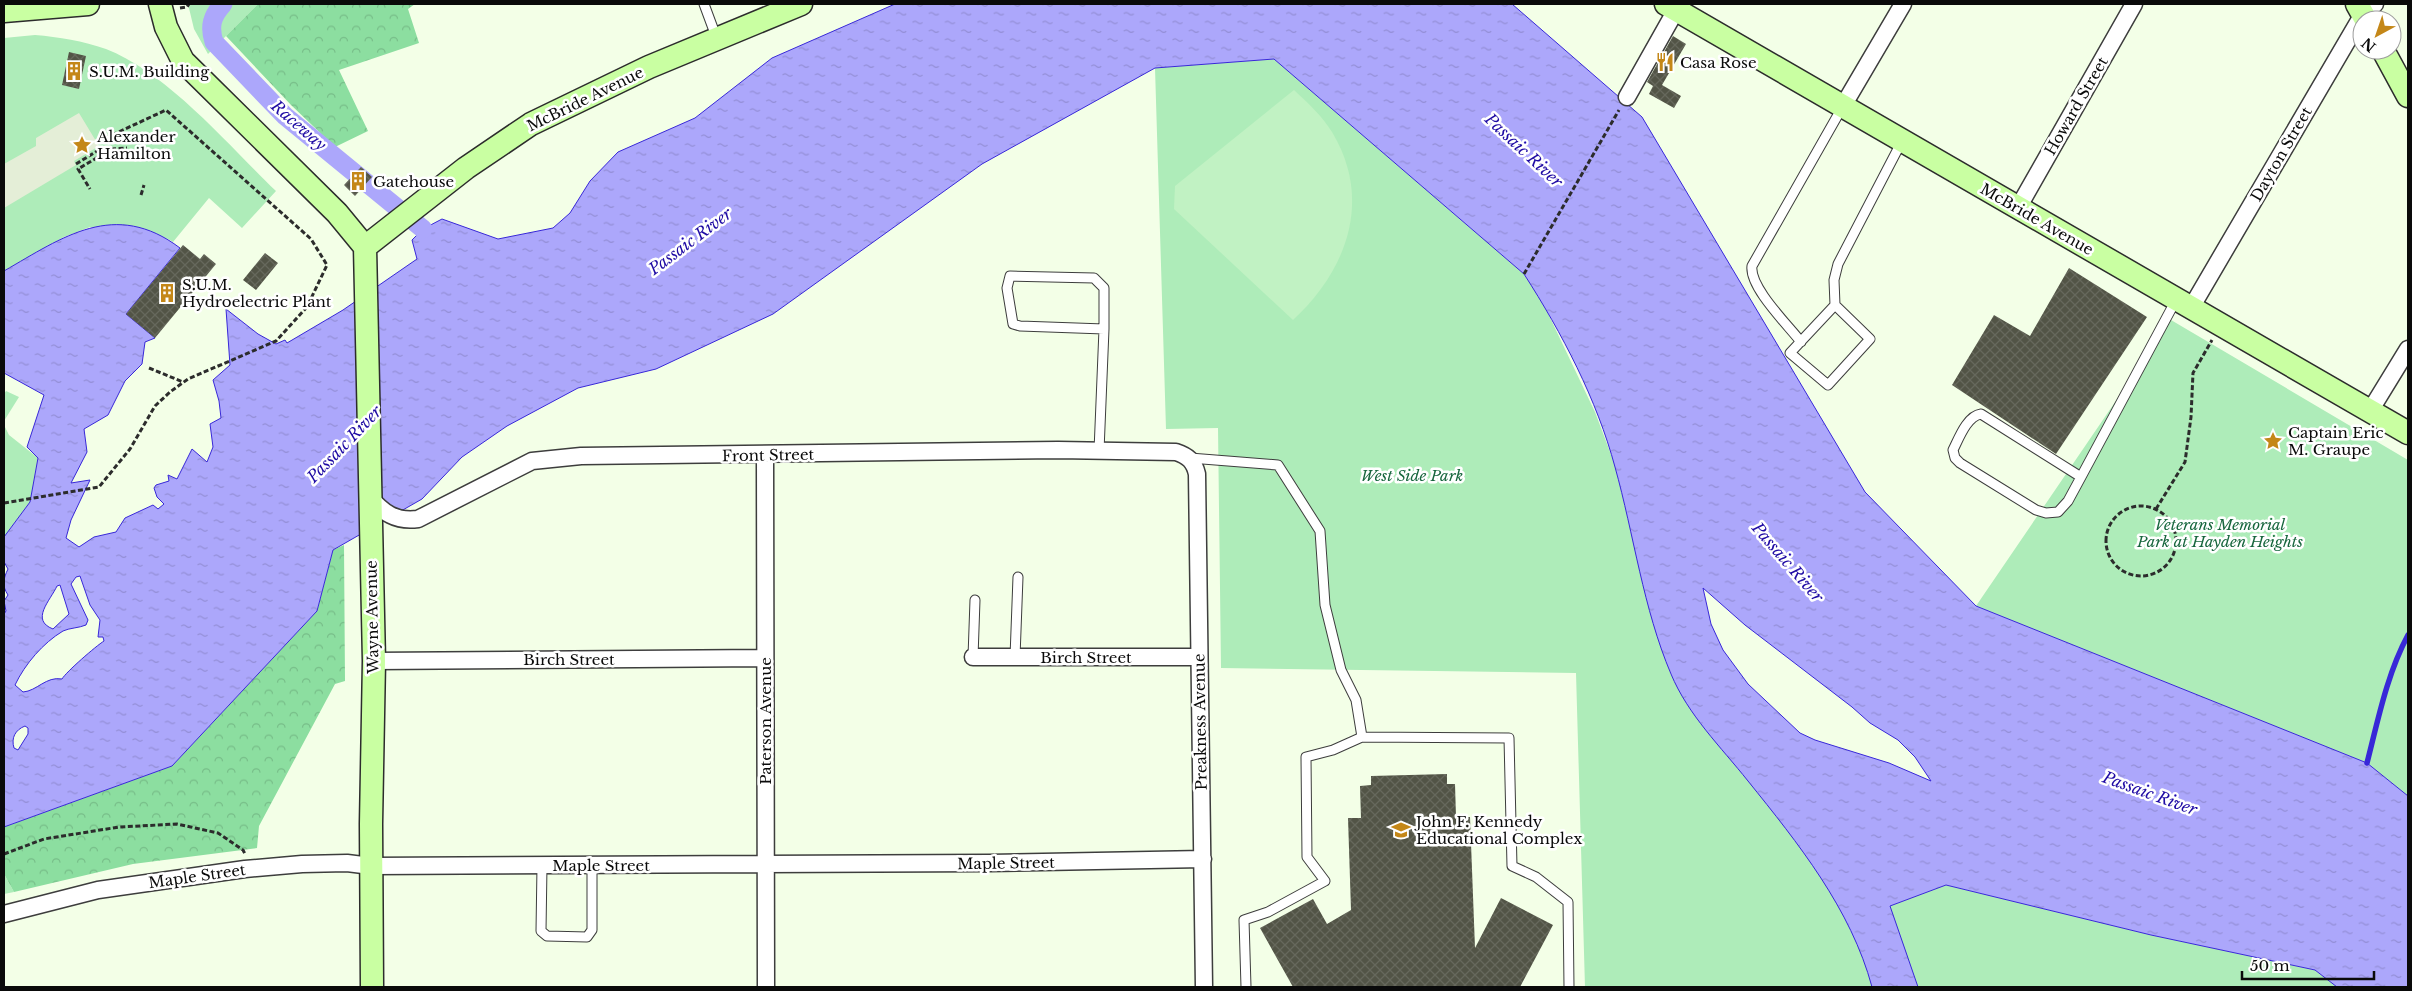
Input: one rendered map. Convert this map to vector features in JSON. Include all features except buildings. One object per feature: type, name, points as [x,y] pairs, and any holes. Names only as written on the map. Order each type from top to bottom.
[{"type":"main road","points":[[4,11],[88,4]]},
{"type":"main road","points":[[160,4],[166,27],[183,61],[337,213],[365,247]]},
{"type":"main road","name":"McBride Avenue","points":[[1670,5],[2408,433]]},
{"type":"main road","name":"McBride Avenue","points":[[365,247],[417,206],[531,124],[650,67],[790,6]]},
{"type":"main road","points":[[2388,60],[2408,96]]},
{"type":"main road","name":"Wayne Avenue","points":[[365,247],[368,285],[370,542],[374,661],[371,866],[372,987]]},
{"type":"street","points":[[1843,106],[1903,4]]},
{"type":"street","name":"Howard Street","points":[[2018,208],[2134,4]]},
{"type":"street","points":[[1627,97],[1670,5]]},
{"type":"street","name":"Dayton Street","points":[[2184,304],[2352,33]]},
{"type":"street","points":[[2370,411],[2408,349]]},
{"type":"street","name":"Front Street","points":[[370,496],[388,516],[404,521],[418,519],[532,461],[581,456],[1098,451],[1176,452],[1190,458]]},
{"type":"street","name":"Paterson Avenue","points":[[764,455],[766,987]]},
{"type":"street","name":"Preakness Avenue","points":[[1190,458],[1197,474],[1204,987]]},
{"type":"street","name":"Birch Street","points":[[973,657],[1198,657]]},
{"type":"street","name":"Birch Street","points":[[374,661],[765,658]]},
{"type":"street","name":"Maple Street","points":[[4,914],[98,890],[252,868],[347,863],[371,866],[542,866],[1203,859]]},
{"type":"lane","points":[[704,4],[717,39]]},
{"type":"lane","points":[[1801,342],[1758,287],[1751,272],[1752,266],[1843,106]]},
{"type":"lane","points":[[1835,305],[1790,353],[1828,385],[1870,339],[1835,305],[1834,280],[1838,264],[1902,140]]},
{"type":"lane","points":[[1098,451],[1104,329],[1104,288],[1094,278],[1010,276],[1007,288],[1012,324],[1020,326],[1104,329]]},
{"type":"lane","points":[[2081,477],[1981,414],[1975,415],[1970,420],[1953,450],[1955,458],[1960,463],[2036,510],[2046,513],[2058,512],[2068,500],[2184,304]]},
{"type":"lane","points":[[1190,458],[1278,465],[1320,531],[1325,604],[1341,670],[1356,700],[1362,737]]},
{"type":"lane","points":[[1014,657],[1018,577]]},
{"type":"lane","points":[[973,657],[975,600]]},
{"type":"lane","points":[[1246,987],[1244,920],[1268,912],[1325,880],[1307,857],[1306,757],[1333,750],[1362,737],[1509,738],[1512,866],[1536,877],[1568,902],[1569,987]]},
{"type":"lane","points":[[542,866],[541,931],[547,936],[587,936],[592,930],[592,865]]},
{"type":"path","points":[[1524,274],[1627,97]]},
{"type":"path","points":[[4,503],[99,487],[130,449],[155,406],[183,382],[276,341],[306,307],[327,265],[311,239],[166,110],[96,142]]},
{"type":"path","points":[[76,164],[102,148],[106,153]]},
{"type":"path","points":[[90,189],[78,168],[110,150],[127,148]]},
{"type":"path","points":[[141,195],[144,185]]},
{"type":"path","points":[[2156,509],[2185,462],[2191,417],[2193,373],[2221,325]]},
{"type":"path","points":[[149,368],[183,382]]},
{"type":"path","points":[[2137,506],[2156,509],[2166,516],[2173,526],[2176,538],[2174,554],[2167,565],[2153,574],[2142,576],[2124,571],[2114,564],[2107,550],[2106,537],[2110,525],[2117,515],[2126,509],[2137,506]]},
{"type":"path","points":[[4,854],[44,839],[119,827],[176,824],[218,832],[243,850],[252,868]]},
{"type":"green space","points":[[188,4],[258,4],[208,54],[194,29]]},
{"type":"green space","points":[[258,4],[415,4],[408,9],[419,43],[339,70],[368,131],[335,147],[291,105],[226,36]]},
{"type":"green space","points":[[35,35],[89,44],[106,49],[129,60],[174,92],[276,191],[242,228],[209,198],[173,242],[168,239],[90,227],[64,237],[4,271],[4,38]]},
{"type":"green space","name":"West Side Park","points":[[1274,59],[1524,274],[1544,305],[1595,412],[1615,465],[1652,618],[1671,675],[1890,906],[1946,885],[2151,935],[2315,970],[2337,987],[1585,987],[1576,673],[1221,668],[1218,428],[1166,429],[1155,68]]},
{"type":"green space","points":[[1294,90],[1310,105],[1332,132],[1344,158],[1351,183],[1352,208],[1348,233],[1340,256],[1328,279],[1293,320],[1174,209],[1175,186]]},
{"type":"green space","name":"Veterans Memorial Park at Hayden Heights","points":[[2171,320],[2408,460],[2408,796],[2367,763],[1976,606]]},
{"type":"green space","points":[[6,391],[19,397],[4,421],[4,394]]},
{"type":"green space","points":[[4,425],[9,435],[38,458],[30,502],[4,537]]},
{"type":"green space","points":[[344,545],[345,681],[335,684],[259,826],[257,848],[133,864],[14,892],[4,874],[4,827],[172,766],[317,611],[333,550]]},
{"type":"green space","points":[[4,874],[14,892],[4,894]]},
{"type":"shaded area","points":[[79,113],[99,146],[74,161],[76,165],[4,208],[4,164],[36,146],[36,138]]},
{"type":"water","name":"Passaic River","points":[[895,4],[1512,4],[1642,117],[1865,492],[1976,606],[2367,763],[2408,796],[2408,987],[2337,987],[2315,970],[2151,935],[1946,885],[1890,906],[1918,987],[1872,987],[1863,958],[1851,931],[1821,878],[1786,828],[1696,717],[1678,689],[1661,649],[1653,623],[1622,493],[1599,417],[1565,343],[1524,274],[1274,59],[1155,68],[982,164],[773,314],[656,369],[578,388],[507,426],[462,457],[422,499],[333,550],[317,611],[172,766],[4,827],[4,614],[6,611],[4,601],[8,595],[4,582],[8,569],[4,562],[4,537],[30,502],[38,458],[27,447],[44,395],[4,373],[4,271],[68,236],[90,228],[111,225],[133,226],[156,234],[180,248],[126,314],[155,338],[145,342],[142,364],[125,381],[108,415],[84,429],[87,452],[71,483],[90,480],[71,520],[66,538],[79,547],[94,537],[116,532],[125,518],[153,505],[158,509],[164,504],[157,497],[154,488],[156,485],[169,481],[168,475],[177,479],[192,449],[207,462],[213,447],[210,424],[221,418],[219,401],[213,380],[230,365],[226,309],[258,334],[276,344],[285,340],[287,343],[343,310],[417,259],[412,240],[423,229],[442,219],[498,239],[553,228],[570,213],[590,181],[618,152],[695,118],[772,58]],"holes":[[[80,576],[90,605],[100,620],[98,637],[103,637],[104,641],[81,659],[62,679],[51,680],[23,692],[15,685],[35,655],[63,631],[86,625],[88,620],[71,584],[76,577]],[[60,585],[69,614],[53,629],[46,625],[42,615],[57,586]],[[1703,588],[1745,625],[1870,723],[1898,740],[1915,757],[1931,781],[1889,763],[1815,740],[1800,733],[1748,684],[1723,650],[1711,624]],[[25,726],[28,728],[28,734],[18,750],[14,748],[14,738],[16,732]]]},
{"type":"waterway","name":"Raceway","points":[[223,4],[212,22],[214,42],[285,116],[423,229]]},
{"type":"waterway","points":[[2367,763],[2394,665],[2408,635]]},
{"type":"place","name":"Casa Rose","points":[[1665,62]]},
{"type":"place","name":"S.U.M. Building","points":[[74,71]]},
{"type":"place","name":"Alexander Hamilton","points":[[82,145]]},
{"type":"place","name":"Gatehouse","points":[[358,181]]},
{"type":"place","name":"S.U.M. Hydroelectric Plant","points":[[167,293]]},
{"type":"place","name":"Captain Eric M. Graupe","points":[[2273,441]]},
{"type":"place","name":"John F. Kennedy Educational Complex","points":[[1401,830]]}]
